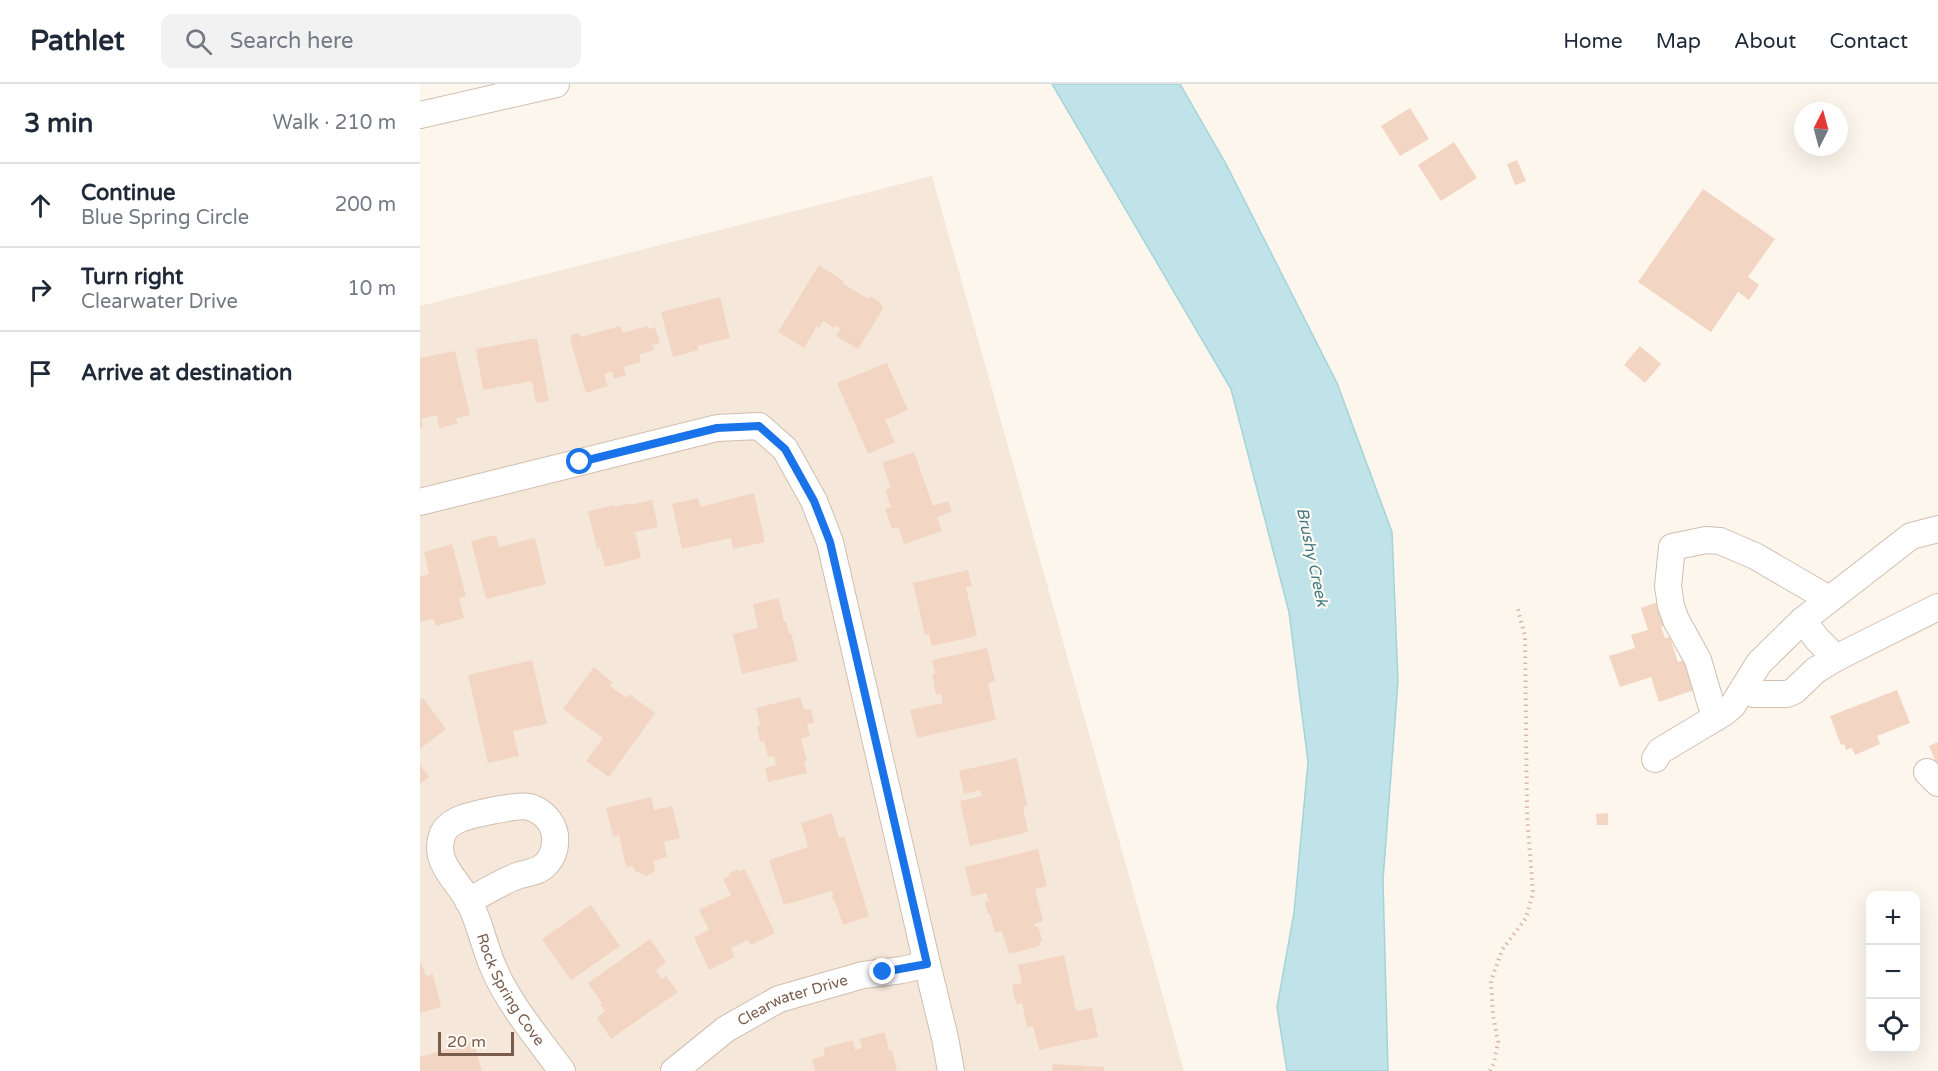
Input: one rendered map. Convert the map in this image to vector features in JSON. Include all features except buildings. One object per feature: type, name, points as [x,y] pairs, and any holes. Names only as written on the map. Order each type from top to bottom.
[{"type":"street","points":[[420,115],[556,84]]},
{"type":"street","points":[[420,502],[717,428],[759,426],[785,449],[814,501],[830,542],[951,1071]]},
{"type":"street","points":[[1655,759],[1660,750],[1733,705],[1759,663],[1803,620],[1911,536],[1938,529]]},
{"type":"street","points":[[1715,718],[1698,660],[1671,606],[1668,586],[1672,547],[1706,540],[1720,541],[1755,556],[1829,599]]},
{"type":"street","points":[[1743,690],[1754,694],[1787,694],[1794,691],[1815,670],[1938,607]]},
{"type":"street","points":[[1803,620],[1817,639],[1836,658]]},
{"type":"street","name":"Rock Spring Cove","points":[[468,901],[517,876],[535,872],[546,864],[554,854],[555,831],[550,821],[541,812],[529,807],[518,806],[457,820],[444,831],[440,847],[448,873],[468,901],[494,970],[512,1001],[562,1071]]},
{"type":"street","name":"Clearwater Drive","points":[[674,1071],[726,1029],[779,999],[863,975],[927,964]]},
{"type":"path","points":[[1491,1071],[1498,1042],[1493,1015],[1491,981],[1502,950],[1526,918],[1533,893],[1527,815],[1525,636],[1517,606]]},
{"type":"shaded area","points":[[932,176],[1184,1071],[420,1071],[420,306]]},
{"type":"water","name":"Brushy Creek","points":[[1052,84],[1180,84],[1226,164],[1337,383],[1392,532],[1398,681],[1383,880],[1388,1071],[1287,1071],[1277,1007],[1294,913],[1308,762],[1289,612],[1231,389]]},
{"type":"route","points":[[580,462],[717,428],[759,426],[785,449],[814,501],[830,542],[927,964],[883,972]]}]
